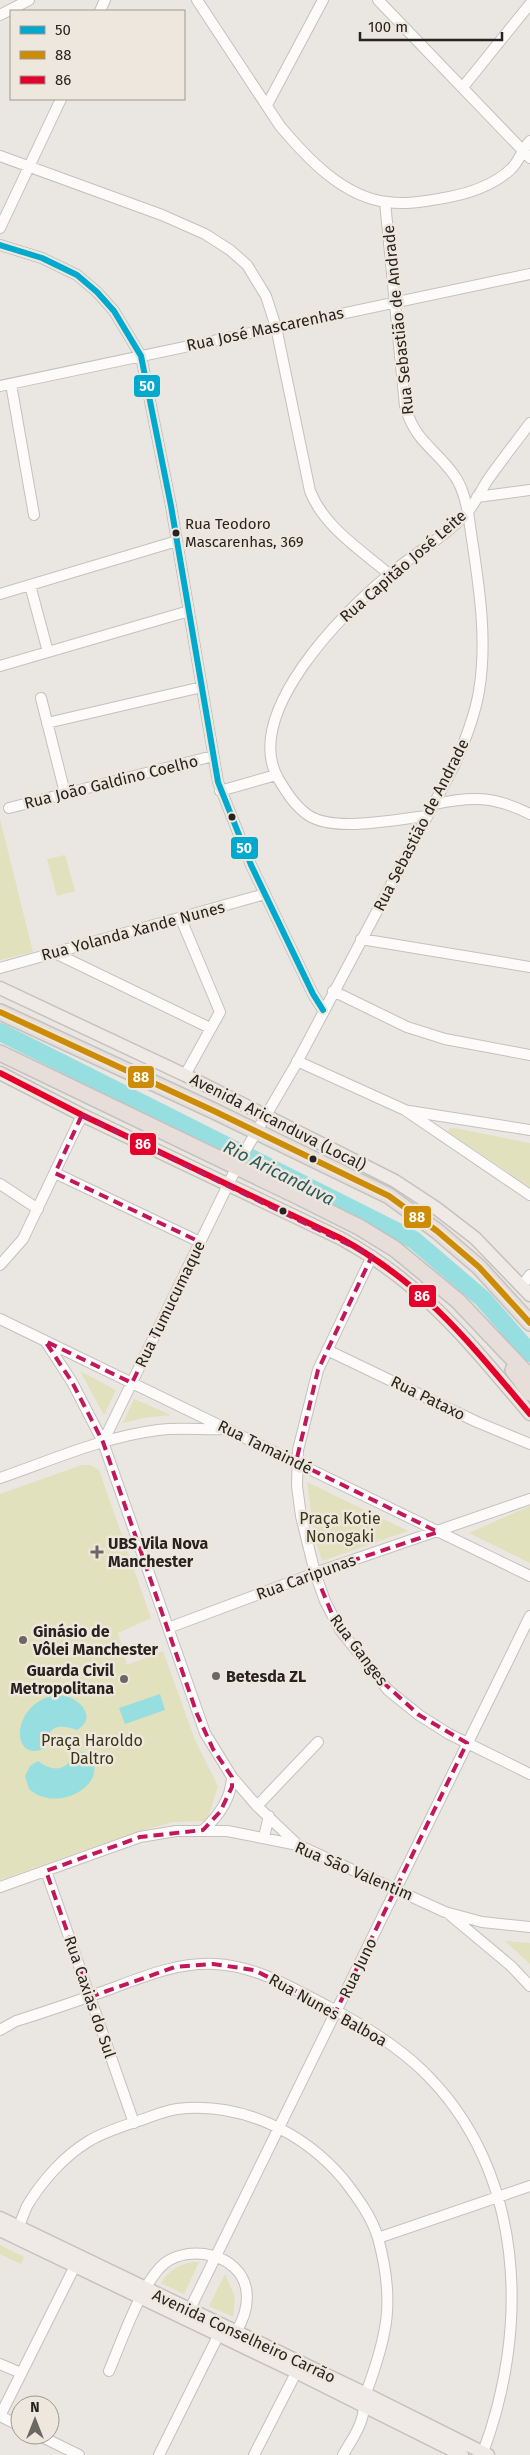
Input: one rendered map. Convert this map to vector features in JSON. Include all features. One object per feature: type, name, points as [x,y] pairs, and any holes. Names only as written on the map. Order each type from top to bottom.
[{"type":"highway","points":[[0,1012],[254,1135],[389,1196],[437,1231],[479,1268],[530,1323]]},
{"type":"highway","points":[[0,1053],[239,1163],[359,1227],[395,1249],[436,1281],[470,1313],[530,1377]]},
{"type":"highway","points":[[470,1313],[530,1393]]},
{"type":"main road","name":"Avenida Aricanduva (Local)","points":[[0,988],[185,1074],[395,1181],[436,1208],[475,1238],[526,1290]]},
{"type":"main road","points":[[0,1073],[372,1256],[401,1276],[452,1322],[530,1414]]},
{"type":"main road","name":"Avenida Conselheiro Carrão","points":[[0,2218],[16,2232],[77,2262],[298,2368],[485,2454]]},
{"type":"main road","name":"Avenida Conselheiro Carrão","points":[[0,2230],[16,2232]]},
{"type":"main road","name":"Avenida Conselheiro Carrão","points":[[220,2330],[236,2332],[298,2368]]},
{"type":"main road","name":"Avenida Conselheiro Carrão","points":[[364,2399],[462,2455]]},
{"type":"street","points":[[0,15],[29,0]]},
{"type":"street","points":[[197,0],[294,144],[322,170],[365,196],[385,202],[424,202],[458,196],[484,186],[510,170],[522,149],[530,141]]},
{"type":"street","points":[[266,105],[324,0]]},
{"type":"street","points":[[378,0],[530,158]]},
{"type":"street","points":[[463,87],[530,4]]},
{"type":"street","points":[[0,228],[61,100]]},
{"type":"street","points":[[0,156],[162,215],[205,234],[230,250],[247,265],[260,284],[276,327],[310,491],[315,504],[330,523],[389,574]]},
{"type":"street","name":"Rua Sebastião de Andrade","points":[[239,1163],[398,875],[466,739],[479,692],[483,637],[468,512],[464,493],[455,476],[418,436],[409,420],[405,406],[385,202]]},
{"type":"street","points":[[0,245],[42,258],[77,275],[97,292],[114,311],[141,356],[177,541],[220,791],[265,894],[313,994],[323,1010]]},
{"type":"street","name":"Rua José Mascarenhas","points":[[0,386],[530,274]]},
{"type":"street","points":[[11,384],[34,515]]},
{"type":"street","name":"Rua Capitão José Leite","points":[[427,816],[340,824],[320,821],[297,806],[276,775],[271,746],[275,717],[281,701],[316,648],[332,628],[389,574],[468,512],[530,423]]},
{"type":"street","points":[[477,498],[530,490]]},
{"type":"street","points":[[0,594],[177,541]]},
{"type":"street","points":[[30,585],[48,652]]},
{"type":"street","points":[[0,666],[189,611]]},
{"type":"street","points":[[47,724],[202,687]]},
{"type":"street","points":[[41,698],[65,793]]},
{"type":"street","name":"Rua João Galdino Coelho","points":[[9,808],[213,756]]},
{"type":"street","points":[[220,791],[276,775]]},
{"type":"street","points":[[434,804],[460,799],[484,799],[506,802],[530,814]]},
{"type":"street","name":"Rua Yolanda Xande Nunes","points":[[0,968],[265,894]]},
{"type":"street","points":[[181,919],[219,1009],[219,1015],[185,1074]]},
{"type":"street","points":[[361,939],[530,967]]},
{"type":"street","points":[[55,953],[210,1028]]},
{"type":"street","points":[[333,991],[407,1027],[445,1039],[530,1055]]},
{"type":"street","points":[[297,1061],[405,1110],[530,1195]]},
{"type":"street","points":[[405,1110],[530,1130]]},
{"type":"street","points":[[0,1265],[23,1239],[82,1115]]},
{"type":"street","name":"Rua Tumucumaque","points":[[103,1442],[239,1163]]},
{"type":"street","points":[[54,1173],[200,1242]]},
{"type":"street","points":[[0,1184],[38,1209]]},
{"type":"street","name":"Rua Ganges","points":[[372,1256],[327,1350],[311,1390],[296,1462],[301,1516],[315,1574],[334,1618],[388,1690],[419,1715],[467,1743],[530,1774]]},
{"type":"street","points":[[526,1290],[530,1275]]},
{"type":"street","name":"Rua Tamaindé","points":[[0,1319],[530,1576]]},
{"type":"street","points":[[45,1341],[72,1382],[103,1442],[205,1733],[232,1778],[257,1806],[298,1844]]},
{"type":"street","name":"Rua Pataxo","points":[[327,1350],[477,1422],[530,1444]]},
{"type":"street","points":[[0,1478],[103,1442],[168,1429],[228,1430]]},
{"type":"street","name":"Rua Caripunas","points":[[168,1628],[315,1574],[530,1499]]},
{"type":"street","name":"Rua Juno","points":[[187,2315],[530,1616]]},
{"type":"street","points":[[257,1806],[318,1742]]},
{"type":"street","points":[[203,1830],[225,1804],[232,1787],[232,1778]]},
{"type":"street","points":[[264,1837],[269,1816]]},
{"type":"street","name":"Rua São Valentim","points":[[0,1887],[140,1837],[176,1831],[203,1830],[264,1837],[298,1844],[445,1912]]},
{"type":"street","name":"Rua Caxias do Sul","points":[[46,1870],[134,2122]]},
{"type":"street","points":[[445,1912],[482,1922],[530,1927]]},
{"type":"street","points":[[445,1912],[511,1966],[530,1986]]},
{"type":"street","name":"Rua Nunes Balboa","points":[[0,2030],[16,2022],[175,1967],[212,1964],[254,1970],[336,2011],[392,2046],[437,2086],[477,2140],[502,2195],[515,2243],[519,2272],[520,2320],[510,2380],[485,2454]]},
{"type":"street","points":[[16,2232],[26,2208],[38,2189],[62,2163],[88,2141],[134,2122],[176,2109],[208,2108],[249,2116],[300,2140],[334,2168],[365,2210],[378,2238],[387,2286],[387,2323],[380,2356],[364,2399],[362,2421],[343,2455]]},
{"type":"street","points":[[378,2238],[530,2186]]},
{"type":"street","points":[[109,2371],[144,2294],[156,2273],[173,2258],[196,2253],[216,2256],[237,2271],[246,2288],[245,2310],[236,2332]]},
{"type":"street","points":[[0,2416],[77,2262]]},
{"type":"street","points":[[159,2455],[220,2330]]},
{"type":"street","points":[[0,2364],[21,2373]]},
{"type":"street","points":[[254,2455],[298,2368]]},
{"type":"street","points":[[56,2445],[68,2452],[79,2455]]},
{"type":"highlighted area","points":[[82,1115],[372,1256],[318,1370],[296,1462],[438,1532],[315,1573],[334,1619],[375,1675],[419,1715],[467,1743],[336,2011],[254,1970],[213,1964],[175,1967],[90,1997],[46,1871],[140,1837],[203,1830],[220,1812],[232,1787],[232,1777],[213,1749],[197,1714],[103,1442],[72,1382],[45,1341],[132,1383],[200,1242],[55,1173]]},
{"type":"green space","points":[[0,819],[33,952],[0,960]]},
{"type":"green space","points":[[65,855],[75,891],[57,896],[47,859]]},
{"type":"green space","points":[[454,1128],[530,1143],[530,1187],[448,1132],[449,1129]]},
{"type":"green space","points":[[80,1371],[116,1390],[104,1415]]},
{"type":"green space","points":[[134,1399],[171,1415],[143,1418],[123,1423]]},
{"type":"green space","name":"Praça Haroldo Daltro","points":[[82,1465],[90,1465],[99,1470],[151,1618],[118,1633],[127,1665],[163,1651],[195,1740],[218,1786],[207,1821],[173,1822],[136,1832],[0,1880],[0,1494]]},
{"type":"green space","name":"Praça Kotie Nonogaki","points":[[307,1482],[408,1531],[322,1561],[314,1535]]},
{"type":"green space","points":[[530,1506],[530,1563],[469,1533],[523,1509]]},
{"type":"green space","points":[[505,1941],[530,1943],[530,1964]]},
{"type":"green space","points":[[0,2245],[24,2257],[21,2264],[0,2254]]},
{"type":"green space","points":[[199,2262],[184,2294],[161,2283],[177,2267],[187,2263]]},
{"type":"green space","points":[[225,2274],[235,2297],[233,2317],[209,2306]]},
{"type":"water","points":[[160,1694],[165,1710],[125,1724],[119,1708]]},
{"type":"water","points":[[62,1695],[80,1704],[86,1714],[86,1720],[77,1730],[63,1727],[54,1729],[48,1736],[43,1749],[31,1751],[24,1746],[20,1738],[25,1716],[33,1705],[46,1698]]},
{"type":"water","points":[[77,1750],[89,1755],[94,1766],[93,1776],[88,1785],[66,1797],[53,1799],[41,1796],[29,1789],[25,1776],[30,1766],[38,1761],[50,1768],[63,1767],[71,1760]]},
{"type":"waterway","name":"Rio Aricanduva","points":[[0,1032],[414,1240],[483,1299],[530,1353]]},
{"type":"transit line","name":"50","points":[[0,245],[42,258],[77,275],[97,292],[114,311],[141,356],[171,506],[218,782],[251,865],[313,994],[323,1010]]},
{"type":"transit line","name":"88","points":[[0,1012],[214,1111],[389,1196],[437,1231],[479,1267],[530,1323]]},
{"type":"transit line","name":"86","points":[[0,1073],[82,1115],[340,1238],[370,1256],[397,1275],[444,1316],[530,1414]]},
{"type":"place","name":"Rua Teodoro Mascarenhas, 369","points":[[176,533]]},
{"type":"place","name":"UBS Vila Nova Manchester","points":[[97,1552]]},
{"type":"place","name":"Ginásio de Vôlei Manchester","points":[[23,1640]]},
{"type":"place","name":"Betesda ZL","points":[[216,1676]]},
{"type":"place","name":"Guarda Civil Metropolitana","points":[[124,1679]]}]
